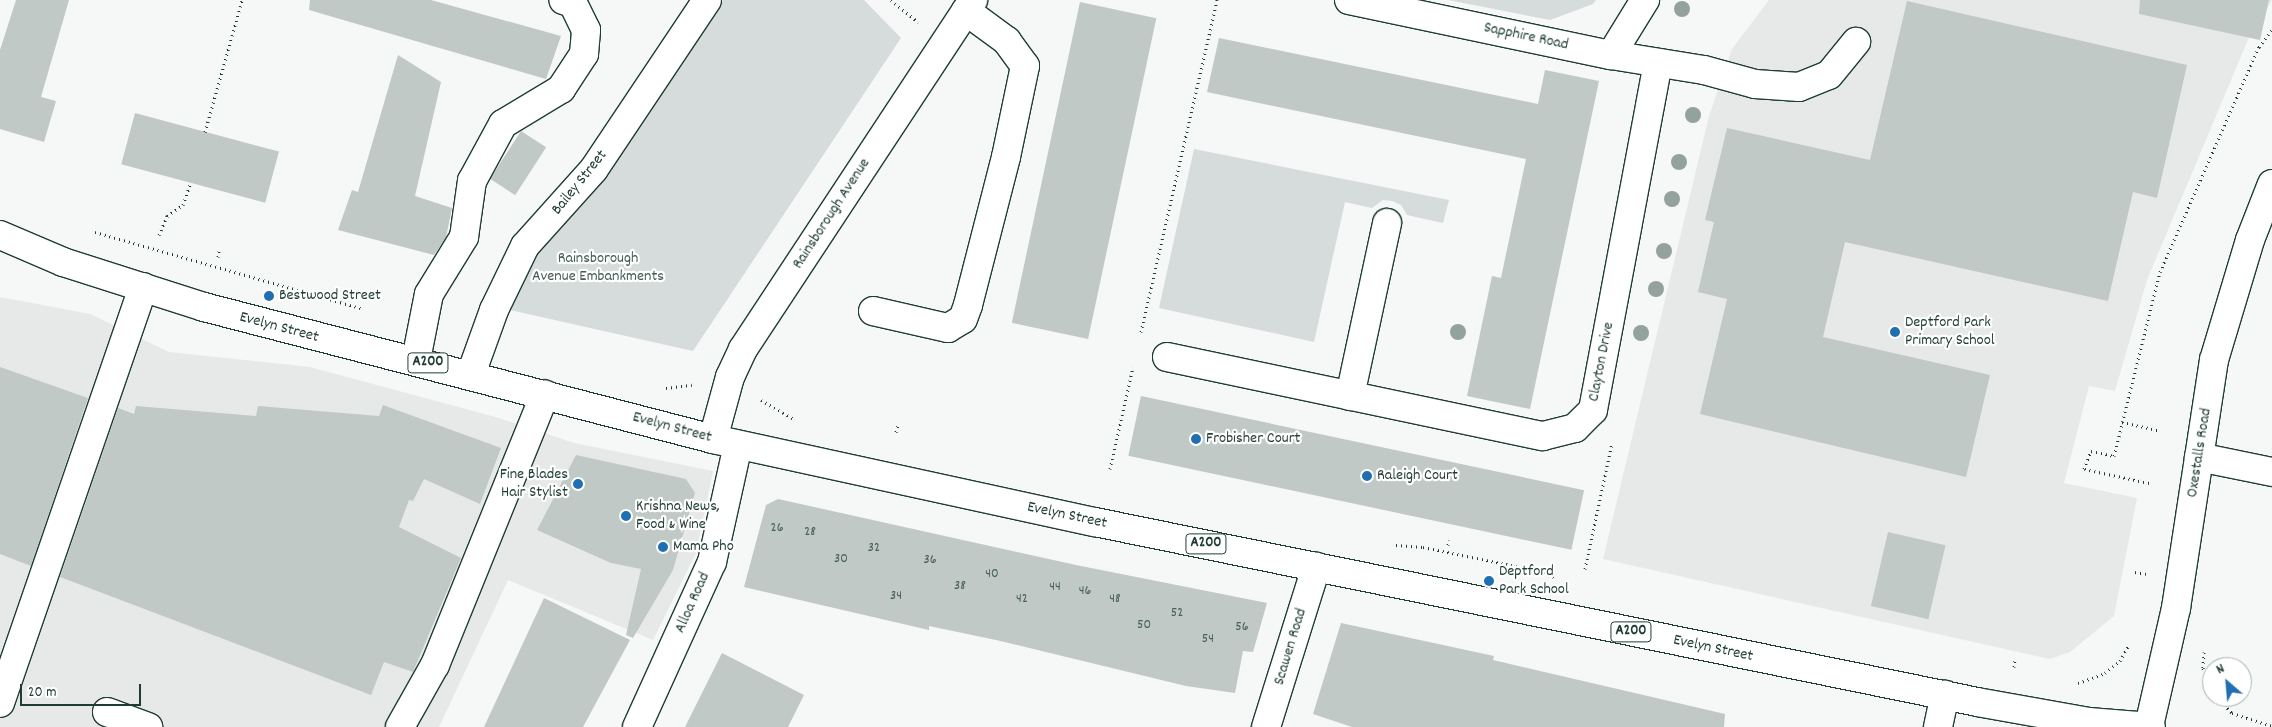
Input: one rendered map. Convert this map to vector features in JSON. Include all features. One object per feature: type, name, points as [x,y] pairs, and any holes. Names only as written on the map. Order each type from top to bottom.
[{"type":"street","points":[[416,360],[429,294],[464,237],[472,181],[504,124],[561,90],[584,54],[586,30],[573,3],[563,0]]},
{"type":"street","name":"Bailey Street","points":[[471,374],[494,310],[526,246],[594,169],[707,0]]},
{"type":"street","name":"Sapphire Road","points":[[1349,0],[1611,55],[1704,70],[1755,84],[1800,87],[1829,76],[1856,42]]},
{"type":"street","points":[[1611,55],[1645,0]]},
{"type":"street","points":[[873,311],[948,328],[963,320],[1009,148],[1026,66],[1007,41],[969,6]]},
{"type":"street","name":"Rainsborough Avenue","points":[[726,442],[730,377],[744,349],[969,6]]},
{"type":"street","name":"Clayton Drive","points":[[1168,357],[1543,436],[1575,428],[1593,410],[1658,63]]},
{"type":"street","name":"Oxestalls Road","points":[[2150,727],[2176,608],[2214,360],[2250,240],[2272,184]]},
{"type":"street","points":[[1350,396],[1387,224]]},
{"type":"street","name":"Evelyn Street","points":[[0,235],[64,262],[272,326],[471,374],[726,442],[1316,567],[1945,695],[2089,722],[2150,727]]},
{"type":"street","points":[[0,703],[143,287]]},
{"type":"street","points":[[400,727],[435,665],[545,394]]},
{"type":"street","name":"Alloa Road","points":[[637,727],[712,562],[726,442]]},
{"type":"street","points":[[2199,457],[2272,472]]},
{"type":"street","name":"Scawen Road","points":[[1266,727],[1316,567]]},
{"type":"street","points":[[1938,727],[1945,695]]},
{"type":"street","points":[[107,712],[148,727]]},
{"type":"path","points":[[205,132],[242,0]]},
{"type":"path","points":[[1140,335],[1217,0]]},
{"type":"path","points":[[2149,483],[2084,469],[2091,451],[2114,456],[2160,272],[2259,47],[2272,29]]},
{"type":"path","points":[[159,235],[167,216],[183,205],[191,182]]},
{"type":"path","points":[[88,230],[367,310]]},
{"type":"path","points":[[218,258],[219,251]]},
{"type":"path","points":[[1110,469],[1134,364]]},
{"type":"path","points":[[1585,569],[1612,442],[1593,410]]},
{"type":"path","points":[[2122,422],[2158,430]]},
{"type":"path","points":[[896,432],[898,426]]},
{"type":"path","points":[[1448,545],[1450,540]]},
{"type":"path","points":[[2105,673],[2120,661],[2132,639]]},
{"type":"path","points":[[2205,657],[2206,643]]},
{"type":"path","points":[[2014,667],[2015,659]]},
{"type":"path","points":[[2226,707],[2232,713],[2272,726]]},
{"type":"shaded area","name":"Deptford Park Primary School","points":[[1769,0],[2272,0],[2250,35],[2147,280],[2115,391],[2089,386],[2064,483],[2137,498],[2114,616],[2070,652],[2050,659],[1603,559],[1709,116],[1732,49]]},
{"type":"shaded area","points":[[0,297],[90,314],[169,352],[310,367],[499,418],[574,443],[713,471],[696,553],[653,640],[508,580],[439,727],[0,727]]},
{"type":"green space","name":"Rainsborough Avenue Embankments","points":[[723,0],[864,0],[901,38],[693,351],[510,310],[537,251],[594,185]]},
{"type":"green space","points":[[1448,0],[1596,0],[1593,4],[1550,20]]},
{"type":"green space","points":[[1194,149],[1449,200],[1443,223],[1407,215],[1401,205],[1392,201],[1383,200],[1372,208],[1345,202],[1314,342],[1159,308]]},
{"type":"building","points":[[16,0],[69,0],[41,97],[56,101],[44,142],[0,129],[0,50]]},
{"type":"building","points":[[310,0],[431,0],[561,36],[546,79],[309,10]]},
{"type":"building","points":[[2140,0],[2269,0],[2260,40],[2139,14]]},
{"type":"building","name":"Deptford Park Primary School","points":[[1907,1],[2187,65],[2157,198],[2133,192],[2108,301],[1845,242],[1823,337],[1990,375],[1966,477],[1700,414],[1727,299],[1698,292],[1714,222],[1705,220],[1727,128],[1870,160]]},
{"type":"building","points":[[1080,2],[1156,18],[1088,339],[1012,323]]},
{"type":"building","points":[[1219,38],[1538,104],[1545,70],[1599,81],[1530,409],[1467,396],[1492,276],[1501,278],[1526,159],[1207,92]]},
{"type":"building","points":[[398,55],[441,82],[415,196],[452,208],[446,237],[434,255],[338,230],[352,190],[358,192]]},
{"type":"building","points":[[135,113],[279,152],[265,203],[121,164]]},
{"type":"building","points":[[521,131],[546,147],[515,195],[490,179]]},
{"type":"building","points":[[0,367],[88,398],[31,566],[0,554]]},
{"type":"building","points":[[1141,396],[1584,490],[1571,550],[1128,456]]},
{"type":"building","points":[[383,405],[501,448],[480,504],[424,479],[413,501],[409,500],[399,527],[461,558],[413,672],[384,662],[371,695],[60,577],[118,408],[134,414],[136,406],[256,416],[258,406],[379,416]]},
{"type":"building","points":[[576,455],[686,479],[695,493],[673,570],[633,638],[626,635],[641,569],[611,563],[537,530]]},
{"type":"building","points":[[778,499],[1076,565],[1267,603],[1253,652],[1243,651],[1235,693],[1186,686],[996,640],[929,626],[929,630],[744,587],[766,505]]},
{"type":"building","points":[[1888,532],[1945,545],[1928,619],[1871,606]]},
{"type":"building","points":[[544,598],[630,640],[583,727],[484,727]]},
{"type":"building","points":[[1341,623],[1494,656],[1493,660],[1725,714],[1724,727],[1352,727],[1313,714]]},
{"type":"building","points":[[722,653],[804,695],[788,727],[685,727]]},
{"type":"place","name":"Bestwood Street","points":[[269,296]]},
{"type":"place","name":"Deptford Park Primary School","points":[[1895,332]]},
{"type":"place","name":"Frobisher Court","points":[[1196,439]]},
{"type":"place","name":"Raleigh Court","points":[[1367,476]]},
{"type":"place","name":"Fine Blades Hair Stylist","points":[[578,484]]},
{"type":"place","name":"Krishna News, Food & Wine","points":[[626,516]]},
{"type":"place","name":"Mama Pho","points":[[663,547]]},
{"type":"place","name":"Deptford Park School","points":[[1489,581]]}]
